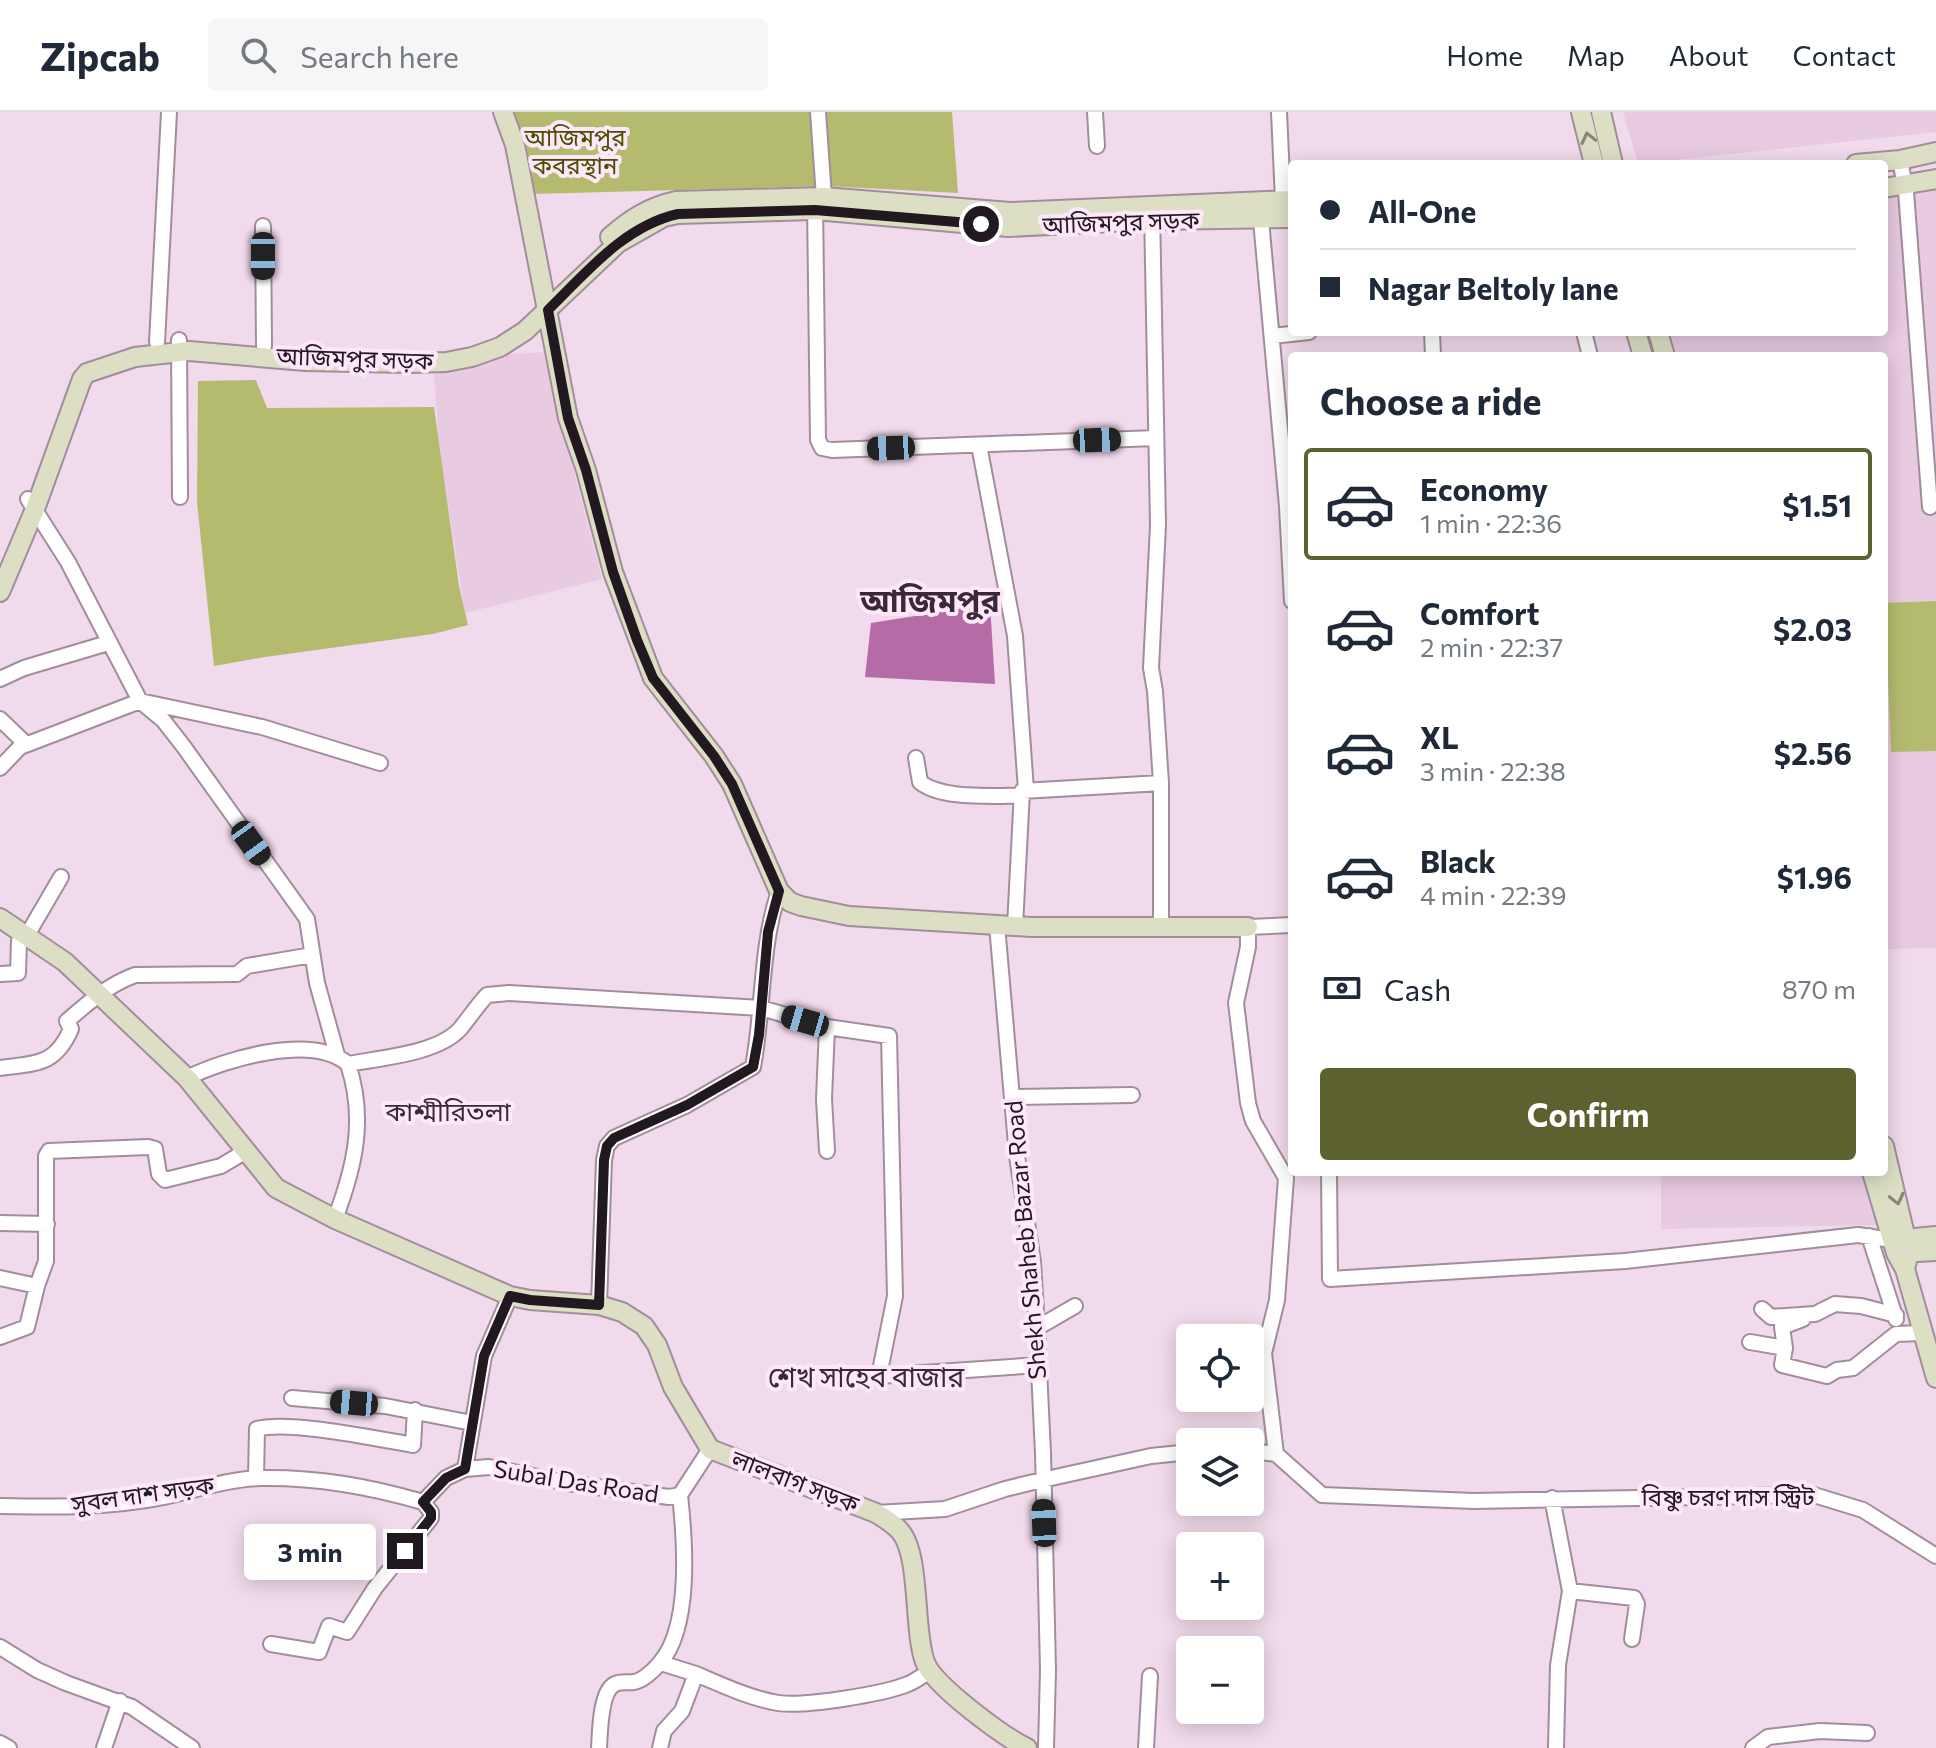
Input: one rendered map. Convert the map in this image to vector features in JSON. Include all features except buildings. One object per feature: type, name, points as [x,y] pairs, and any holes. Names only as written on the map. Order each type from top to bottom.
[{"type":"main road","points":[[503,112],[515,145],[568,418],[586,470],[613,572],[653,678],[732,784],[779,891],[790,902],[801,906],[849,916],[1014,926],[1248,927]]},
{"type":"main road","points":[[1581,112],[1593,160]]},
{"type":"main road","points":[[1601,112],[1612,160]]},
{"type":"main road","points":[[1888,161],[1936,152]]},
{"type":"main road","points":[[1888,188],[1936,179]]},
{"type":"main road","name":"আজিমপুর সড়ক","points":[[1260,210],[1288,200]]},
{"type":"main road","name":"আজিমপুর সড়ক","points":[[0,592],[73,373],[91,361],[119,350],[157,342],[305,361],[446,362],[472,357],[500,347],[525,331],[547,305],[555,288],[640,213],[676,201],[818,201],[1010,212],[1260,210],[1288,217]]},
{"type":"main road","name":"আজিমপুর সড়ক","points":[[0,559],[31,504],[87,373],[179,346],[444,353],[496,339],[547,305]]},
{"type":"main road","name":"লালবাগ সড়ক","points":[[0,918],[65,962],[187,1078],[276,1188],[335,1219],[510,1296],[615,1308],[644,1326],[657,1345],[673,1387],[710,1449],[876,1513],[899,1529],[906,1539],[922,1646],[930,1671]]},
{"type":"main road","points":[[1888,1169],[1921,1333],[1936,1378]]},
{"type":"main road","points":[[1874,1176],[1902,1250]]},
{"type":"main road","points":[[1902,1250],[1936,1236]]},
{"type":"main road","points":[[1902,1250],[1936,1251]]},
{"type":"main road","points":[[930,1671],[946,1688],[996,1728],[1027,1748]]},
{"type":"street","points":[[157,342],[169,112]]},
{"type":"street","points":[[818,112],[818,440],[822,448],[1156,438]]},
{"type":"street","points":[[1095,112],[1097,146]]},
{"type":"street","points":[[1279,112],[1288,200]]},
{"type":"street","points":[[1900,160],[1905,186],[1930,507]]},
{"type":"street","points":[[1260,210],[1288,487]]},
{"type":"street","points":[[1152,213],[1158,525],[1151,668],[1161,783],[1161,929]]},
{"type":"street","points":[[263,226],[264,346]]},
{"type":"street","points":[[1272,336],[1288,334]]},
{"type":"street","points":[[179,346],[180,497]]},
{"type":"street","name":"Shekh Shaheb Bazar Road","points":[[979,445],[1015,636],[1024,793],[1014,926],[1000,963],[1022,1198],[1033,1262],[1037,1328],[1048,1670],[1046,1748]]},
{"type":"street","points":[[31,504],[68,562],[140,701],[163,720],[184,747],[307,919],[312,955],[342,1059],[355,1084],[359,1120],[354,1161],[335,1219]]},
{"type":"street","points":[[0,679],[24,668],[108,643]]},
{"type":"street","points":[[0,768],[26,744],[140,701],[262,727],[380,763]]},
{"type":"street","points":[[0,719],[26,744]]},
{"type":"street","points":[[916,758],[920,782],[948,794],[1024,793],[1161,783]]},
{"type":"street","points":[[0,974],[18,973],[19,941],[26,937],[61,877]]},
{"type":"street","points":[[599,1305],[607,1146],[614,1138],[687,1105],[753,1067],[768,932],[779,891]]},
{"type":"street","points":[[1264,1453],[1276,1454],[1264,1353],[1277,1300],[1286,1178],[1253,1121],[1236,1003],[1248,947],[1248,927],[1288,925]]},
{"type":"street","points":[[1000,963],[1014,926]]},
{"type":"street","points":[[0,1068],[51,1059],[59,1052],[71,1029],[67,1021],[97,995],[121,980],[135,975],[237,974],[247,966],[312,955]]},
{"type":"street","points":[[187,1078],[210,1066],[272,1051],[342,1059],[419,1050],[441,1042],[459,1030],[487,995],[524,994],[761,1008],[827,1027],[889,1036],[895,1296],[879,1376],[1039,1365]]},
{"type":"street","points":[[827,1027],[824,1099],[827,1151]]},
{"type":"street","points":[[1012,1097],[1132,1095]]},
{"type":"street","points":[[0,1337],[27,1327],[46,1261],[46,1156],[49,1151],[148,1147],[155,1149],[159,1174],[165,1180],[221,1166],[246,1151]]},
{"type":"street","points":[[1329,1176],[1330,1279],[1625,1261],[1858,1235],[1869,1236],[1902,1250]]},
{"type":"street","points":[[0,1223],[47,1224]]},
{"type":"street","points":[[1869,1236],[1896,1315],[1896,1334]]},
{"type":"street","points":[[0,1278],[37,1286]]},
{"type":"street","name":"Subal Das Road","points":[[465,1469],[484,1356],[510,1296]]},
{"type":"street","points":[[1896,1315],[1861,1306],[1835,1304],[1782,1327],[1785,1348],[1782,1365],[1827,1376],[1837,1370],[1853,1368],[1896,1334],[1921,1333]]},
{"type":"street","points":[[1037,1328],[1075,1306]]},
{"type":"street","points":[[1762,1309],[1771,1317],[1815,1314]]},
{"type":"street","points":[[1750,1342],[1785,1348]]},
{"type":"street","points":[[292,1398],[415,1410],[472,1423]]},
{"type":"street","points":[[271,1644],[319,1652],[329,1626],[347,1632],[375,1588],[431,1518],[431,1512],[423,1502],[369,1487],[319,1479],[256,1478],[257,1429],[295,1428],[413,1445],[415,1410]]},
{"type":"street","name":"Subal Das Road","points":[[423,1502],[446,1478],[465,1469],[489,1467],[567,1483],[669,1497],[680,1495],[710,1449]]},
{"type":"street","points":[[876,1513],[945,1509],[1042,1480],[1176,1453]]},
{"type":"street","name":"বিষ্ণু চরণ দাস স্ট্রিট","points":[[1276,1454],[1322,1495],[1474,1501],[1814,1495],[1863,1510],[1936,1556]]},
{"type":"street","name":"সুবল দাশ সড়ক","points":[[0,1506],[87,1507],[164,1497],[256,1478]]},
{"type":"street","points":[[599,1748],[604,1698],[609,1689],[616,1683],[638,1682],[661,1663],[684,1603],[680,1495]]},
{"type":"street","points":[[1552,1498],[1570,1591],[1558,1665],[1556,1748],[1562,1748]]},
{"type":"street","points":[[1570,1591],[1634,1598],[1637,1604],[1632,1639]]},
{"type":"street","points":[[0,1647],[57,1679],[120,1701],[155,1720],[192,1748]]},
{"type":"street","points":[[661,1663],[780,1704],[811,1703],[883,1692],[930,1671]]},
{"type":"street","points":[[660,1748],[664,1731],[682,1711],[696,1674]]},
{"type":"street","points":[[1146,1748],[1150,1676]]},
{"type":"street","points":[[104,1748],[120,1701]]},
{"type":"street","points":[[1753,1748],[1768,1737],[1820,1731],[1867,1733]]},
{"type":"street","points":[[0,1743],[9,1748]]},
{"type":"shaded area","points":[[1623,112],[1936,112],[1936,132],[1675,160],[1637,160]]},
{"type":"shaded area","points":[[1936,174],[1936,948],[1888,949],[1888,352],[1674,352],[1670,336],[1888,336],[1888,182]]},
{"type":"shaded area","points":[[469,347],[473,357],[543,352],[602,579],[465,613],[439,446],[433,355]]},
{"type":"shaded area","points":[[990,604],[995,684],[865,677],[871,623]]},
{"type":"shaded area","points":[[1661,1176],[1863,1176],[1877,1225],[1661,1229]]},
{"type":"green space","name":"আজিমপুর কবরস্থান","points":[[509,112],[952,112],[958,193],[826,186],[532,194]]},
{"type":"green space","points":[[256,380],[267,408],[434,407],[459,586],[468,625],[433,634],[214,666],[197,502],[198,381]]},
{"type":"green space","points":[[1936,601],[1936,751],[1891,752],[1888,603]]},
{"type":"district","name":"আজিমপুর","points":[[930,601]]},
{"type":"district","name":"কাশ্মীরিতলা","points":[[448,1112]]},
{"type":"district","name":"শেখ সাহেব বাজার","points":[[866,1377]]},
{"type":"route","points":[[405,1551],[431,1518],[431,1512],[423,1502],[446,1478],[465,1469],[484,1356],[510,1296],[599,1305],[607,1146],[614,1138],[687,1105],[753,1067],[759,1035],[768,932],[779,891],[732,784],[653,678],[637,640],[613,572],[586,470],[568,418],[548,310],[618,243],[664,217],[678,214],[815,210],[981,224]]}]
